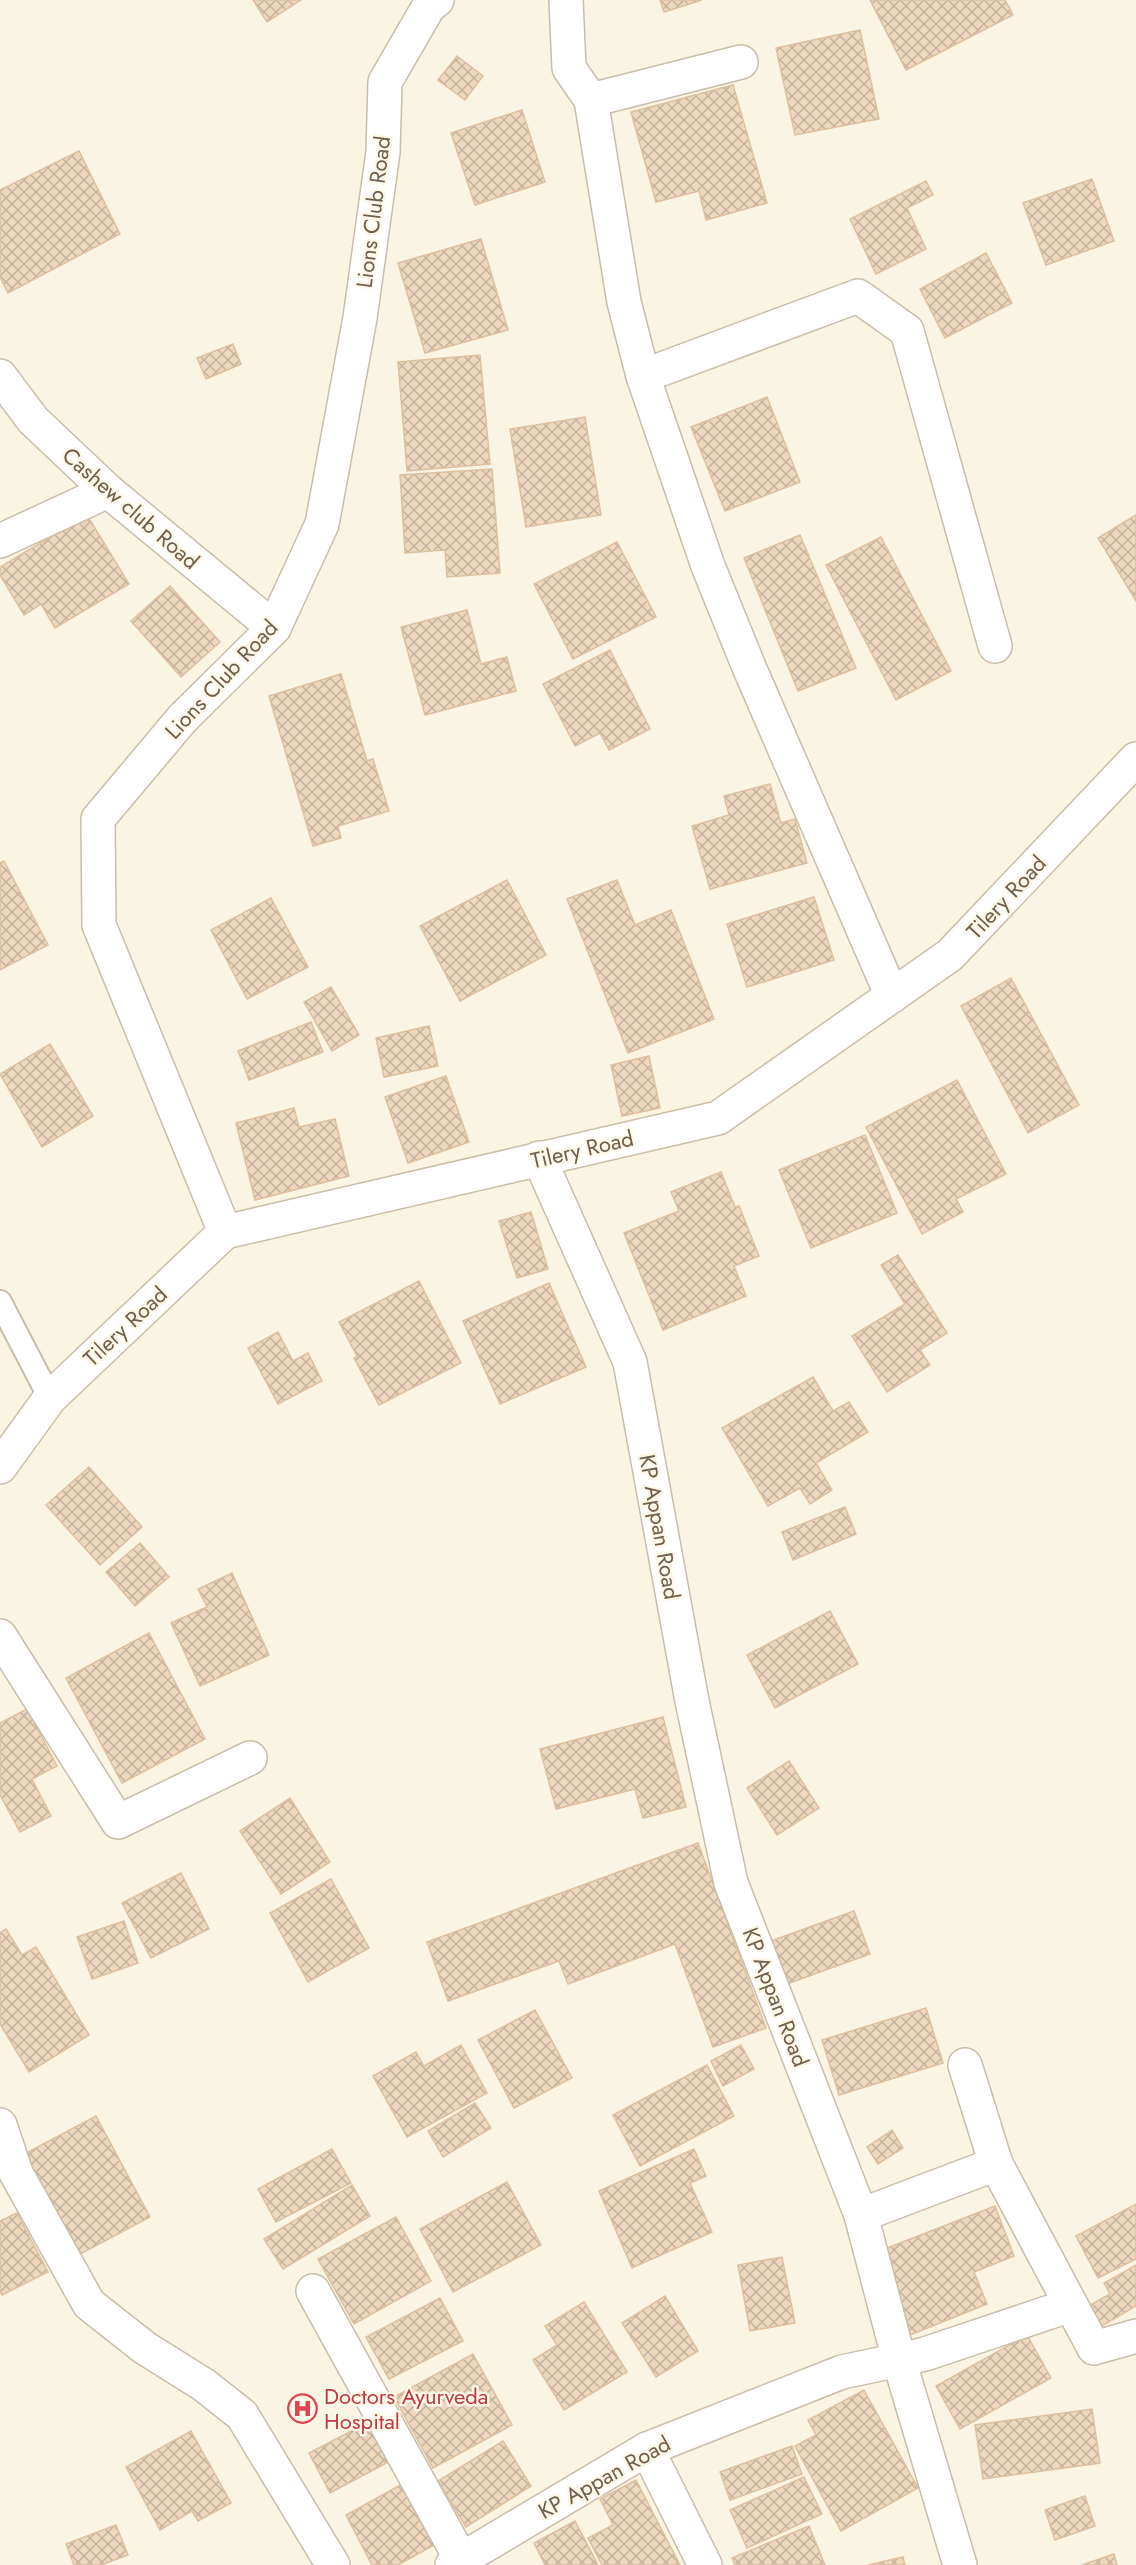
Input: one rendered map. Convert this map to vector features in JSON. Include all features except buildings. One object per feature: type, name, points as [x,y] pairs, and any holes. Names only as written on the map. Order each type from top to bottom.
[{"type":"street","name":"Lions Club Road","points":[[225,1232],[99,925],[98,819],[182,719],[274,628],[322,524],[360,318],[383,152],[385,82],[429,6],[436,0]]},
{"type":"street","points":[[566,0],[569,68],[591,100],[624,302],[643,376],[708,566],[749,667],[892,996]]},
{"type":"street","points":[[591,100],[741,62]]},
{"type":"street","points":[[643,376],[858,296],[907,330],[995,646]]},
{"type":"street","name":"Cashew club Road","points":[[0,376],[33,420],[108,492],[274,628]]},
{"type":"street","points":[[0,541],[108,492]]},
{"type":"street","name":"Tilery Road","points":[[0,1467],[50,1398],[225,1232],[718,1118],[950,955],[1136,759]]},
{"type":"street","name":"KP Appan Road","points":[[457,2562],[647,2449],[842,2372],[899,2360],[861,2215],[731,1883],[692,1701],[630,1362],[539,1158]]},
{"type":"street","points":[[0,1636],[118,1822],[250,1758]]},
{"type":"street","points":[[965,2065],[996,2164],[1094,2348],[1136,2336]]},
{"type":"street","points":[[0,2125],[16,2173],[89,2304],[145,2349],[204,2385],[242,2415],[333,2565]]},
{"type":"street","points":[[861,2215],[996,2164]]},
{"type":"street","points":[[313,2291],[457,2562]]},
{"type":"street","points":[[960,2565],[899,2360],[925,2354],[1071,2305]]},
{"type":"street","points":[[647,2449],[705,2565]]},
{"type":"lane","points":[[0,1302],[50,1398]]},
{"type":"place","name":"Doctors Ayurveda Hospital","points":[[303,2409]]}]
